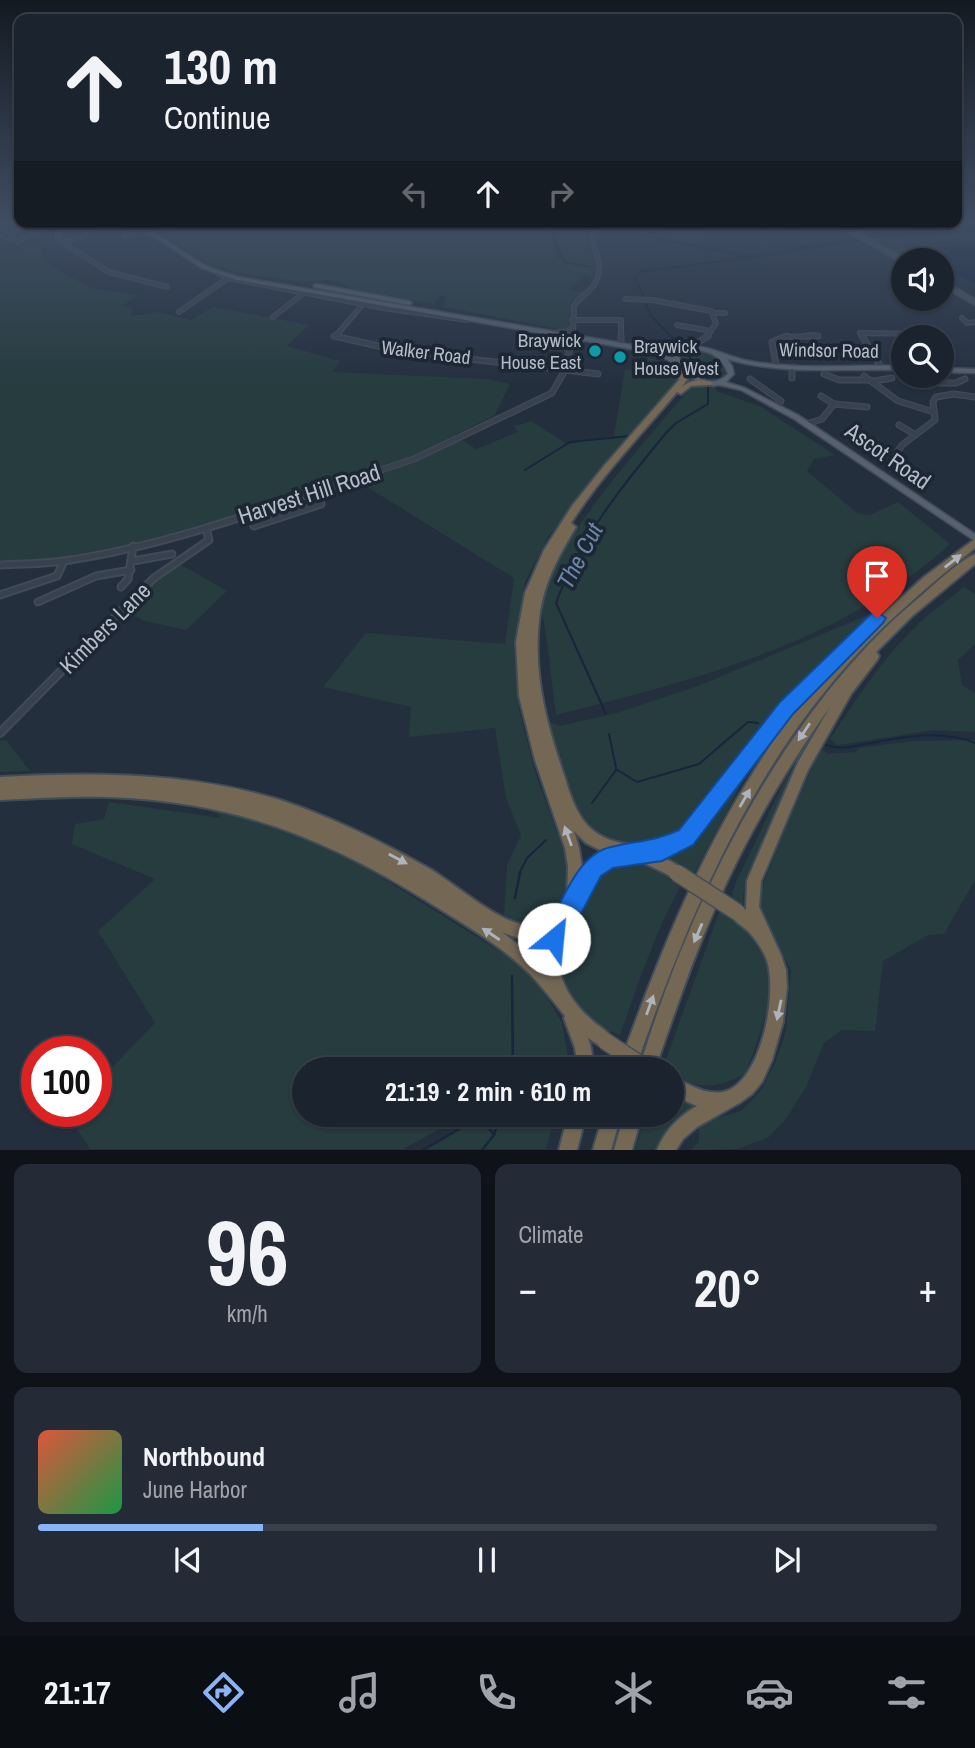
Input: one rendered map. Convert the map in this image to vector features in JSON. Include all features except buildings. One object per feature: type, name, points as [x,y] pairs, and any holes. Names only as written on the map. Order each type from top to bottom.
[{"type":"highway","points":[[0,783],[126,779],[173,783],[233,793],[293,811],[352,835],[516,930],[545,929],[571,907],[577,878],[575,858],[536,746],[524,693],[521,656],[526,606],[538,567],[557,534],[683,380],[681,368]]},
{"type":"highway","points":[[710,383],[685,387],[569,530],[545,572],[532,621],[530,667],[535,705],[546,746],[570,810],[581,828],[595,841],[638,854],[671,869],[737,912],[768,944]]},
{"type":"highway","points":[[632,1057],[690,907],[729,826],[765,765],[805,706],[847,656],[975,540]]},
{"type":"highway","points":[[651,1057],[697,934],[761,801],[813,719],[860,661],[896,625],[975,558]]},
{"type":"highway","points":[[584,1057],[552,972],[552,953],[557,931],[586,878],[598,864],[614,856],[670,848],[686,837],[786,708],[857,636],[932,577]]},
{"type":"highway","points":[[666,1150],[673,1136],[689,1120],[750,1087],[761,1070],[780,1008],[780,975],[752,907],[756,875],[783,808],[821,732],[847,690],[896,625]]},
{"type":"highway","points":[[0,793],[79,789],[157,792],[224,803],[284,820],[356,851],[438,899],[529,960],[580,1023],[629,1057]]},
{"type":"highway","points":[[684,1091],[703,1099],[734,1098]]},
{"type":"highway","points":[[568,1150],[575,1127]]},
{"type":"highway","points":[[602,1150],[609,1127]]},
{"type":"highway","points":[[623,1150],[630,1127]]},
{"type":"main road","points":[[243,278],[561,334]]},
{"type":"main road","points":[[252,278],[335,288],[584,340],[659,352],[681,368]]},
{"type":"main road","points":[[954,290],[975,302]]},
{"type":"main road","name":"Windsor Road","points":[[561,334],[571,342],[666,350],[688,348],[755,363],[792,367],[891,367]]},
{"type":"main road","points":[[681,368],[677,354],[688,348]]},
{"type":"main road","name":"Ascot Road","points":[[711,351],[743,389]]},
{"type":"main road","name":"Windsor Road","points":[[710,383],[725,380],[738,365],[755,363]]},
{"type":"main road","name":"Ascot Road","points":[[681,368],[694,378],[710,383],[729,384],[778,407],[807,424],[975,540]]},
{"type":"main road","points":[[954,370],[975,371]]},
{"type":"street","points":[[130,278],[167,287]]},
{"type":"street","points":[[180,312],[228,278],[363,304],[527,329]]},
{"type":"street","points":[[596,278],[574,303],[572,320],[621,320],[621,341]]},
{"type":"street","points":[[273,317],[305,292]]},
{"type":"street","points":[[325,302],[330,297]]},
{"type":"street","points":[[626,299],[652,300],[713,313],[725,313]]},
{"type":"street","name":"Walker Road","points":[[363,304],[332,337],[400,351],[565,370]]},
{"type":"street","points":[[688,348],[701,344],[711,331],[716,323],[713,313]]},
{"type":"street","points":[[961,318],[967,323],[975,322]]},
{"type":"street","name":"Harvest Hill Road","points":[[0,565],[64,561],[206,528],[440,448],[485,423],[552,393],[565,370],[572,320]]},
{"type":"street","points":[[680,324],[711,331]]},
{"type":"street","points":[[561,334],[572,327]]},
{"type":"street","points":[[881,367],[860,333],[891,333]]},
{"type":"street","points":[[776,365],[772,342],[788,335],[810,335]]},
{"type":"street","points":[[546,343],[551,348],[584,340]]},
{"type":"street","points":[[701,344],[711,351]]},
{"type":"street","points":[[792,367],[792,378]]},
{"type":"street","points":[[565,370],[598,374]]},
{"type":"street","points":[[824,374],[845,382],[889,378]]},
{"type":"street","points":[[864,376],[898,401],[934,412]]},
{"type":"street","name":"Ascot Road","points":[[750,379],[781,401],[778,407]]},
{"type":"street","points":[[954,382],[965,379]]},
{"type":"street","points":[[950,388],[954,394]]},
{"type":"street","points":[[894,455],[905,440],[929,427],[935,419],[933,402],[936,397],[954,394],[975,397]]},
{"type":"street","points":[[821,396],[834,404],[867,407]]},
{"type":"street","points":[[807,424],[822,419],[834,404]]},
{"type":"street","points":[[900,425],[914,434]]},
{"type":"street","points":[[905,440],[914,445]]},
{"type":"street","points":[[246,515],[255,527],[321,504]]},
{"type":"street","name":"Kimbers Lane","points":[[0,733],[154,578],[209,540],[206,528]]},
{"type":"street","points":[[121,587],[131,569],[133,547]]},
{"type":"street","points":[[133,561],[172,553]]},
{"type":"street","points":[[0,595],[57,576],[64,561]]},
{"type":"street","points":[[38,601],[96,576],[131,569]]},
{"type":"green space","points":[[0,278],[72,278],[91,288],[139,295],[122,305],[133,309],[131,316],[158,312],[191,320],[213,307],[309,325],[287,346],[340,361],[332,372],[487,379],[510,384],[495,415],[405,460],[198,528],[145,542],[56,560],[0,560]]},
{"type":"green space","points":[[273,278],[581,278],[569,290],[583,292],[571,302],[568,329],[564,330],[444,307],[445,296],[440,296],[434,304],[353,289],[333,280],[303,282]]},
{"type":"green space","points":[[700,349],[715,355],[726,365],[726,377],[700,379],[679,362],[679,355]]},
{"type":"green space","points":[[648,357],[658,360],[683,376],[548,537],[525,582],[514,648],[519,710],[535,772],[569,865],[568,892],[558,910],[540,922],[519,924],[504,915],[507,865],[521,835],[506,798],[495,728],[409,737],[411,707],[323,687],[366,633],[505,644],[514,578],[356,480],[408,464],[461,439],[476,449],[518,432],[514,426],[531,421],[567,444],[614,436],[625,369],[644,371]]},
{"type":"green space","points":[[692,386],[714,386],[717,391],[761,407],[835,455],[814,459],[807,471],[857,513],[870,515],[898,502],[950,544],[908,578],[862,608],[765,654],[713,672],[556,715],[541,609],[544,588],[556,561],[577,529],[628,461]]},
{"type":"green space","points":[[178,563],[227,591],[186,630],[145,621],[126,612],[157,579]]},
{"type":"green space","points":[[964,587],[975,594],[975,644],[958,660],[962,685],[975,693],[975,732],[934,730],[838,745],[830,739],[868,682],[901,642],[925,618]]},
{"type":"green space","points":[[870,614],[788,696],[682,831],[663,842],[640,845],[603,838],[585,825],[564,782],[544,720],[560,726],[620,712],[698,686]]},
{"type":"green space","points":[[794,706],[746,775],[695,872],[689,873],[658,856],[673,852]]},
{"type":"green space","points":[[6,740],[30,771],[0,772],[0,741]]},
{"type":"green space","points":[[975,740],[975,880],[944,934],[928,935],[883,961],[875,1031],[842,1030],[824,1043],[806,1087],[785,1120],[769,1137],[737,1149],[691,1150],[699,1142],[699,1123],[741,1111],[761,1090],[776,1061],[786,1031],[791,970],[766,926],[758,897],[787,822],[821,748],[827,754],[856,752],[859,748],[912,741]]},
{"type":"green space","points":[[808,741],[746,878],[743,896],[745,912],[731,898],[736,882],[784,782]]},
{"type":"green space","points":[[109,802],[221,818],[213,809],[282,828],[363,866],[519,963],[536,978],[562,1023],[568,1057],[292,1057],[292,1127],[443,1127],[403,1149],[90,1149],[76,1127],[112,1127],[112,1067],[155,1023],[98,931],[155,879],[72,844],[75,824],[104,819]]},
{"type":"green space","points":[[639,863],[660,871],[680,887],[654,941],[620,1035],[595,1024],[575,1005],[563,982],[561,954],[567,936],[598,874],[612,866]]},
{"type":"green space","points":[[720,910],[743,930],[758,948],[767,966],[770,984],[763,1024],[746,1073],[722,1083],[702,1086],[684,1080],[684,1057],[667,1057]]},
{"type":"green space","points":[[684,1102],[698,1107],[684,1117]]},
{"type":"green space","points":[[462,1127],[487,1127],[492,1134],[488,1127],[552,1127],[546,1149],[423,1149]]},
{"type":"green space","points":[[642,1127],[674,1127],[661,1149],[635,1150]]},
{"type":"waterway","name":"The Cut","points":[[635,278],[644,298]]},
{"type":"waterway","name":"The Cut","points":[[645,301],[651,316],[681,346]]},
{"type":"waterway","name":"The Cut","points":[[687,353],[707,379]]},
{"type":"waterway","name":"The Cut","points":[[606,714],[556,603],[577,556],[604,514],[666,433],[676,423],[708,404],[708,386]]},
{"type":"waterway","points":[[525,470],[570,442],[629,436]]},
{"type":"waterway","points":[[616,769],[637,782],[699,764],[748,722],[758,723]]},
{"type":"waterway","name":"The Cut","points":[[609,734],[616,768]]},
{"type":"waterway","points":[[826,745],[845,747],[926,735],[975,743]]},
{"type":"waterway","points":[[592,803],[616,770]]},
{"type":"waterway","points":[[519,874],[527,858],[546,840]]},
{"type":"waterway","points":[[515,898],[520,873]]},
{"type":"waterway","name":"The Cut","points":[[512,976],[513,1057]]},
{"type":"waterway","points":[[423,1150],[480,1117],[494,1135]]},
{"type":"waterway","name":"The Cut","points":[[494,1135],[496,1127]]},
{"type":"waterway","name":"The Cut","points":[[482,1150],[494,1135]]},
{"type":"place","name":"Braywick House East","points":[[595,351]]},
{"type":"place","name":"Braywick House West","points":[[620,357]]},
{"type":"route","points":[[554,939],[593,868],[609,858],[662,850],[678,844],[686,837],[786,708],[877,618]]}]
